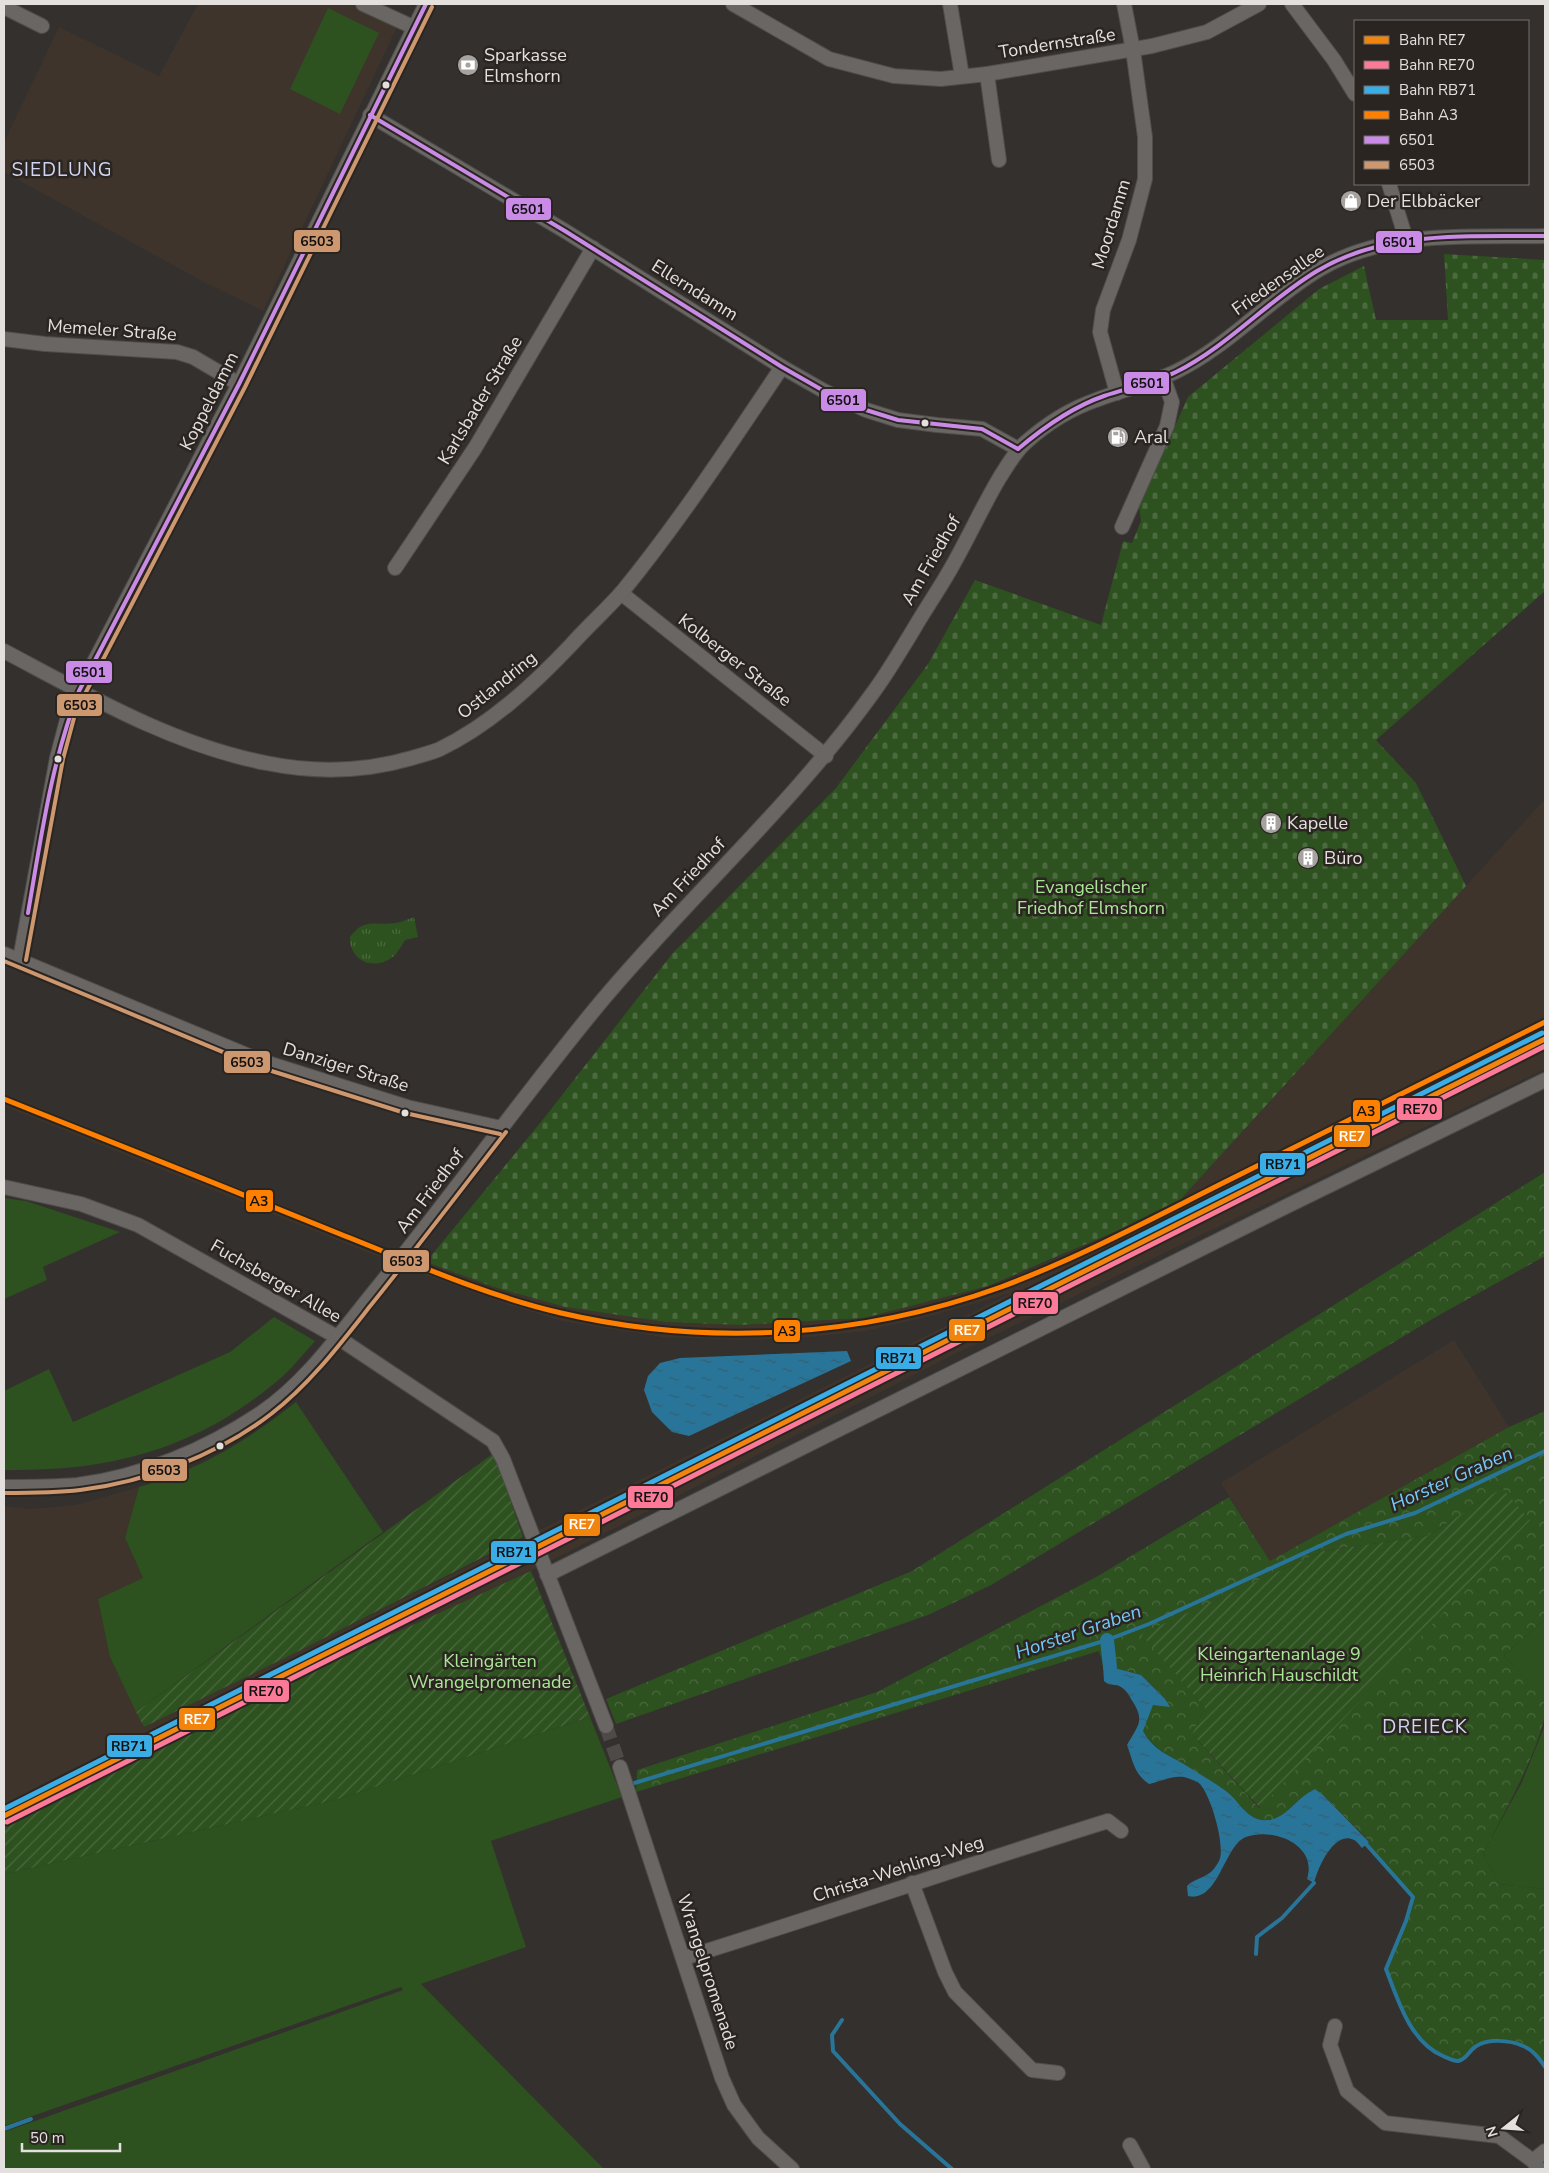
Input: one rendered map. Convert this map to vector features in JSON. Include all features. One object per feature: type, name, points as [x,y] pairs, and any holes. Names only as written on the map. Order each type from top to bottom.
[{"type":"street","points":[[363,4],[413,28]]},
{"type":"street","name":"Koppeldamm","points":[[20,959],[44,821],[68,716],[79,691],[239,384],[426,4]]},
{"type":"street","name":"Tondernstraße","points":[[733,4],[829,59],[894,76],[941,79],[988,74],[1133,50],[1206,32],[1260,4]]},
{"type":"street","points":[[950,4],[962,76]]},
{"type":"street","name":"Moordamm","points":[[1117,393],[1100,332],[1103,310],[1129,240],[1145,179],[1145,137],[1133,50],[1124,4]]},
{"type":"street","points":[[1292,4],[1334,60],[1354,92]]},
{"type":"street","points":[[4,7],[42,26]]},
{"type":"street","name":"Tondernstraße","points":[[988,74],[999,160]]},
{"type":"street","name":"Ellerndamm","points":[[370,116],[593,248],[782,367],[824,391],[866,410],[898,420],[937,426],[982,429],[1018,449]]},
{"type":"street","points":[[1389,185],[1406,239]]},
{"type":"street","name":"Friedensallee","points":[[1043,427],[1094,400],[1163,377],[1203,357],[1318,270],[1347,255],[1406,239],[1545,236]]},
{"type":"street","name":"Karlsbader Straße","points":[[395,568],[475,448],[593,248]]},
{"type":"street","name":"Memeler Straße","points":[[4,339],[45,344],[178,352],[192,357],[239,384]]},
{"type":"street","name":"Ostlandring","points":[[4,652],[79,691],[156,727],[235,756],[266,763],[309,770],[354,770],[385,766],[439,749],[485,723],[544,673],[621,593],[675,522],[782,367]]},
{"type":"street","points":[[1122,528],[1167,426],[1172,402],[1163,377]]},
{"type":"street","name":"Am Friedhof","points":[[4,1487],[40,1487],[97,1481],[158,1465],[199,1448],[266,1410],[300,1379],[337,1338],[401,1259],[501,1128],[622,978],[703,887],[770,818],[826,756],[876,690],[950,569],[983,506],[1018,449],[1043,427]]},
{"type":"street","name":"Kolberger Straße","points":[[621,593],[826,756]]},
{"type":"street","name":"Danziger Straße","points":[[4,954],[73,981],[261,1061],[407,1107],[501,1128]]},
{"type":"street","points":[[606,1726],[547,1575],[1267,1216],[1545,1080]]},
{"type":"street","name":"Fuchsberger Allee","points":[[4,1187],[81,1204],[131,1221],[184,1249],[337,1338],[493,1441],[503,1459],[547,1575]]},
{"type":"street","name":"Wrangelpromenade","points":[[620,1766],[722,2078],[734,2105],[758,2138],[792,2169]]},
{"type":"street","name":"Christa-Wehling-Weg","points":[[684,1958],[1108,1821],[1121,1830]]},
{"type":"street","points":[[912,1883],[945,1972],[955,1992],[1032,2070],[1058,2073]]},
{"type":"street","points":[[1336,2026],[1330,2045],[1346,2091],[1385,2123],[1499,2136],[1536,2165],[1545,2151]]},
{"type":"street","points":[[1130,2146],[1143,2169]]},
{"type":"shaded area","points":[[198,4],[351,4],[398,25],[263,311],[202,281],[4,172],[4,142],[59,27],[159,76]]},
{"type":"shaded area","points":[[1545,799],[1545,1069],[947,1358],[531,1571],[358,1650],[4,1824],[4,1506],[30,1509],[76,1505],[139,1487],[125,1538],[143,1578],[110,1657],[144,1727],[1011,1293],[927,1317],[865,1331],[800,1338],[739,1340],[662,1337],[561,1321],[491,1299],[415,1271],[426,1262],[497,1288],[565,1307],[665,1322],[740,1325],[864,1318],[988,1286],[1049,1261],[1181,1199]]},
{"type":"shaded area","points":[[4,1093],[387,1247],[379,1257],[4,1106]]},
{"type":"shaded area","points":[[1454,1340],[1509,1427],[1270,1561],[1221,1483]]},
{"type":"green space","points":[[328,8],[379,33],[340,114],[290,89]]},
{"type":"green space","name":"Evangelischer Friedhof Elmshorn","points":[[1444,254],[1545,260],[1545,591],[1376,740],[1416,783],[1466,886],[1181,1199],[1114,1232],[988,1286],[864,1318],[740,1325],[665,1322],[565,1307],[497,1288],[426,1262],[545,1117],[672,954],[836,788],[928,664],[975,580],[1101,625],[1123,541],[1132,543],[1141,521],[1139,507],[1188,397],[1319,289],[1364,266],[1376,320],[1448,320]]},
{"type":"green space","points":[[414,917],[418,937],[405,940],[396,954],[385,961],[372,964],[366,962],[361,960],[351,948],[350,937],[360,927],[370,924],[398,923]]},
{"type":"green space","points":[[1545,1172],[1545,1256],[1434,1318],[991,1585],[928,1615],[616,1724],[606,1699],[912,1571]]},
{"type":"green space","points":[[4,1198],[26,1201],[120,1232],[43,1267],[47,1280],[4,1299]]},
{"type":"green space","points":[[274,1317],[315,1341],[282,1377],[251,1402],[219,1422],[186,1439],[152,1451],[117,1460],[43,1470],[4,1470],[4,1391],[49,1369],[73,1422],[230,1352]]},
{"type":"green space","points":[[296,1402],[383,1532],[136,1712],[110,1657],[98,1599],[143,1578],[125,1538],[139,1487],[162,1480],[222,1452],[259,1429]]},
{"type":"green space","points":[[1545,1411],[1545,1619],[1504,1655],[1533,1688],[1545,1705],[1544,1719],[1531,1757],[1483,1853],[1499,1884],[1545,1889],[1545,2067],[1530,2050],[1512,2042],[1492,2041],[1480,2044],[1458,2061],[1432,2050],[1422,2041],[1407,2019],[1386,1969],[1406,1921],[1413,1897],[1366,1844],[1369,1841],[1315,1789],[1281,1816],[1274,1819],[1261,1820],[1249,1814],[1226,1791],[1153,1744],[1143,1731],[1153,1704],[1165,1699],[1141,1675],[1103,1665],[1099,1651],[636,1792],[637,1770],[877,1692],[1098,1576],[1229,1497],[1270,1561],[1509,1427]],"holes":[[[1502,1488],[1260,1808],[1192,1734],[1205,1708],[1142,1634],[1323,1551],[1427,1536]]]},
{"type":"green space","name":"Kleingärten Wrangelpromenade","points":[[494,1453],[523,1537],[291,1655],[144,1727],[136,1712]]},
{"type":"green space","name":"Kleingartenanlage 9 Heinrich Hauschildt","points":[[1502,1488],[1530,1520],[1260,1808],[1192,1734],[1205,1708],[1141,1634],[1323,1551],[1427,1536]]},
{"type":"green space","name":"Kleingärten Wrangelpromenade","points":[[531,1571],[590,1717],[335,1800],[4,1874],[4,1824],[358,1650]]},
{"type":"green space","points":[[1545,1619],[1545,1704],[1504,1655]]},
{"type":"green space","points":[[590,1717],[622,1797],[491,1841],[526,1947],[421,1984],[604,2169],[4,2169],[4,2132],[403,1990],[401,1987],[4,2126],[4,1874],[335,1800]]},
{"type":"green space","points":[[1545,1725],[1545,1889],[1499,1884],[1483,1853],[1521,1784]]},
{"type":"water","points":[[847,1351],[851,1361],[689,1436],[672,1432],[652,1412],[644,1390],[648,1376],[660,1363],[680,1358]]},
{"type":"water","points":[[1103,1665],[1141,1675],[1165,1699],[1170,1707],[1153,1705],[1143,1731],[1152,1744],[1226,1791],[1244,1810],[1255,1818],[1268,1820],[1281,1816],[1315,1789],[1369,1842],[1362,1848],[1354,1840],[1347,1838],[1333,1845],[1319,1869],[1314,1883],[1307,1879],[1309,1867],[1306,1857],[1300,1848],[1281,1837],[1257,1835],[1246,1837],[1238,1842],[1214,1883],[1207,1891],[1198,1896],[1188,1896],[1187,1886],[1208,1874],[1219,1861],[1221,1854],[1219,1834],[1209,1799],[1200,1784],[1185,1777],[1170,1778],[1149,1784],[1140,1776],[1127,1745],[1139,1723],[1136,1706],[1119,1686],[1108,1684],[1104,1681]]},
{"type":"waterway","name":"Horster Graben","points":[[631,1784],[1107,1640],[1149,1624],[1346,1534],[1415,1513],[1545,1451]]},
{"type":"waterway","points":[[1107,1640],[1110,1667]]},
{"type":"waterway","points":[[1366,1844],[1413,1897],[1406,1921],[1386,1969],[1407,2019],[1422,2041],[1432,2050],[1458,2061],[1480,2044],[1492,2041],[1512,2042],[1530,2050],[1545,2067]]},
{"type":"waterway","points":[[1256,1954],[1257,1937],[1282,1918],[1314,1883]]},
{"type":"waterway","points":[[842,2020],[832,2035],[833,2051],[900,2124],[952,2169]]},
{"type":"waterway","points":[[4,2129],[31,2119]]},
{"type":"tunnel","points":[[606,1726],[620,1767]]},
{"type":"rail line","name":"A3","points":[[4,1099],[446,1277],[532,1306],[616,1324],[672,1330],[727,1333],[783,1332],[838,1327],[893,1317],[948,1304],[1032,1275],[1123,1233],[1545,1022]]},
{"type":"rail line","name":"RB71","points":[[4,1809],[1542,1033]]},
{"type":"rail line","name":"RE7","points":[[4,1816],[1545,1039]]},
{"type":"rail line","name":"RE70","points":[[7,1822],[1545,1046]]},
{"type":"transit line","name":"6501","points":[[28,913],[42,829],[54,773],[69,718],[79,691],[239,384],[426,4]]},
{"type":"transit line","name":"6503","points":[[26,960],[63,759],[74,718],[245,387],[432,7]]},
{"type":"transit line","name":"6501","points":[[370,115],[565,231],[782,367],[824,391],[866,410],[898,420],[982,429],[1018,449]]},
{"type":"transit line","name":"6501","points":[[1018,449],[1048,425],[1081,406],[1104,396],[1167,376],[1195,361],[1230,337],[1299,283],[1317,271],[1343,258],[1370,248],[1428,238],[1545,236]]},
{"type":"transit line","name":"6503","points":[[4,961],[259,1067],[405,1113],[500,1134]]},
{"type":"transit line","name":"6503","points":[[4,1493],[80,1490],[130,1481],[205,1454],[250,1429],[271,1414],[299,1390],[336,1348],[506,1132]]},
{"type":"place","name":"Sparkasse Elmshorn","points":[[468,65]]},
{"type":"place","name":"Der Elbbäcker","points":[[1351,201]]},
{"type":"place","name":"Aral","points":[[1118,437]]},
{"type":"place","name":"Kapelle","points":[[1271,823]]},
{"type":"place","name":"Büro","points":[[1308,858]]},
{"type":"district","name":"SIEDLUNG","points":[[62,169]]},
{"type":"district","name":"DREIECK","points":[[1425,1726]]}]
